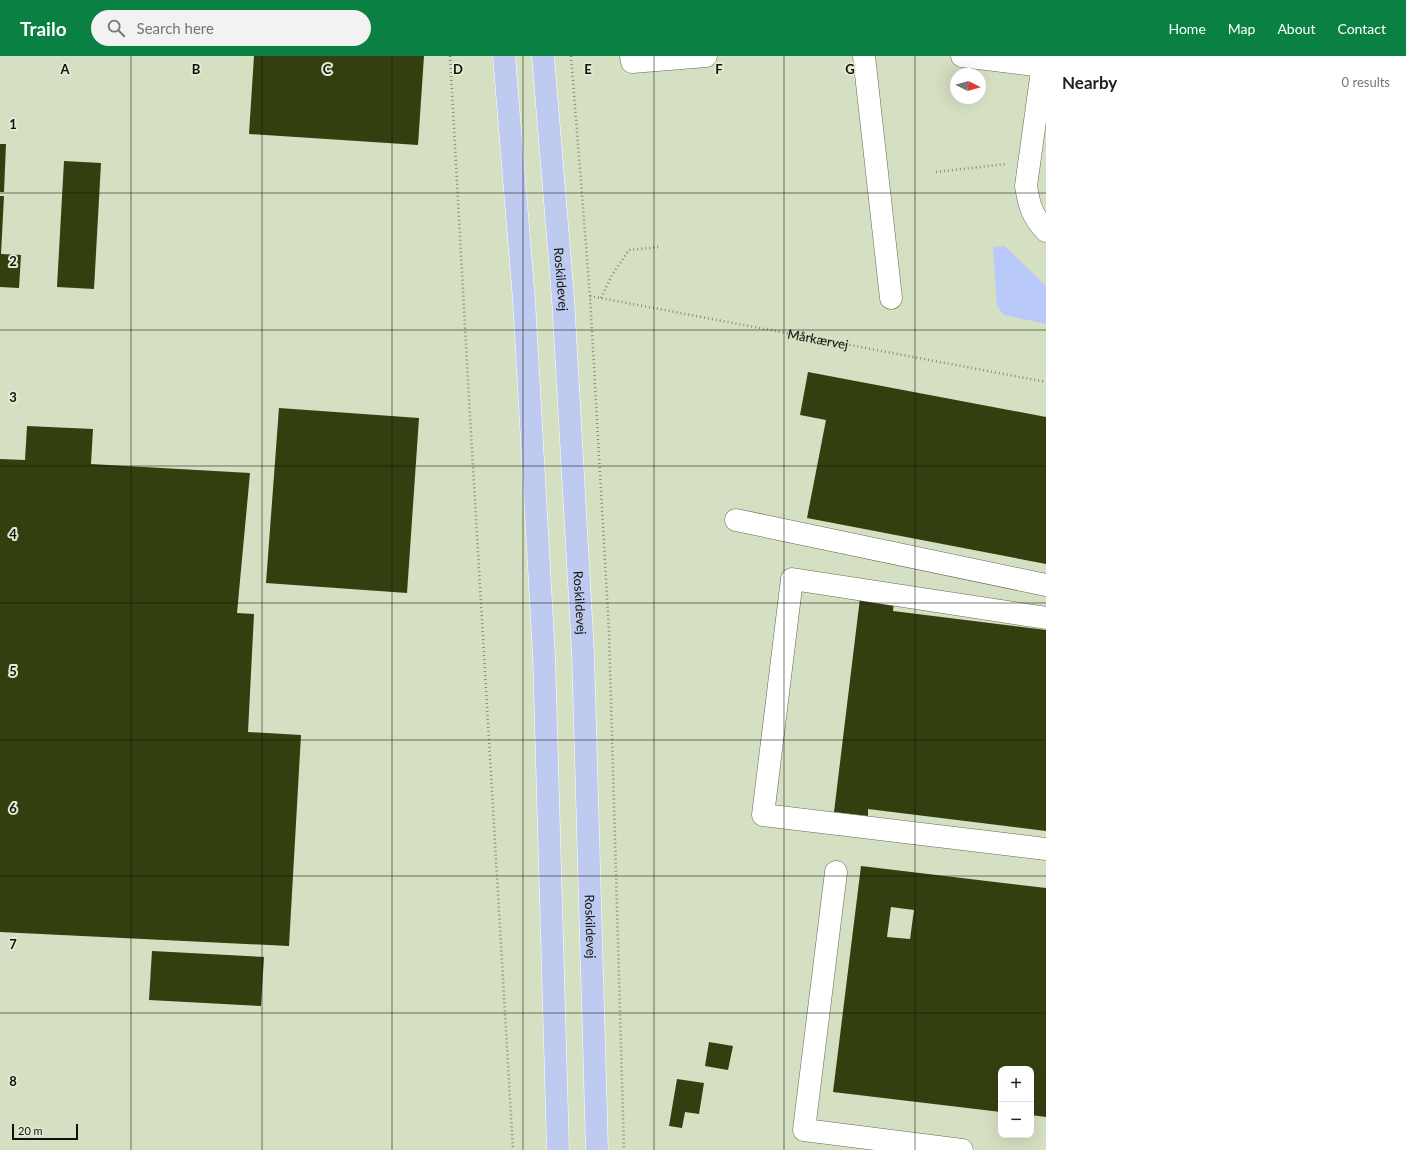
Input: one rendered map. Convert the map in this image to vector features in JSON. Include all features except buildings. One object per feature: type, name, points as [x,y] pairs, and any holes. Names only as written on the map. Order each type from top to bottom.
[{"type":"main road","points":[[504,56],[524,300],[544,656],[558,1150]]},
{"type":"main road","name":"Roskildevej","points":[[543,56],[563,298],[583,653],[597,1150]]},
{"type":"street","points":[[631,56],[632,62],[706,56]]},
{"type":"street","points":[[864,56],[891,298]]},
{"type":"street","points":[[962,56],[1043,61],[1026,186],[1030,207],[1039,224],[1046,231]]},
{"type":"street","points":[[736,520],[1046,585]]},
{"type":"street","points":[[1046,618],[792,579],[763,815],[1046,849]]},
{"type":"street","points":[[836,872],[804,1130],[962,1150]]},
{"type":"path","points":[[450,56],[513,1150]]},
{"type":"path","points":[[936,172],[1008,164],[1029,168]]},
{"type":"path","points":[[601,298],[612,275],[629,250],[659,247]]},
{"type":"path","name":"Mårkærvej","points":[[590,296],[1046,382]]},
{"type":"shaded area","points":[[0,56],[1046,56],[1046,1150],[0,1150]]},
{"type":"water","points":[[1005,246],[1046,286],[1046,324],[1004,315],[997,306],[993,247]]}]
